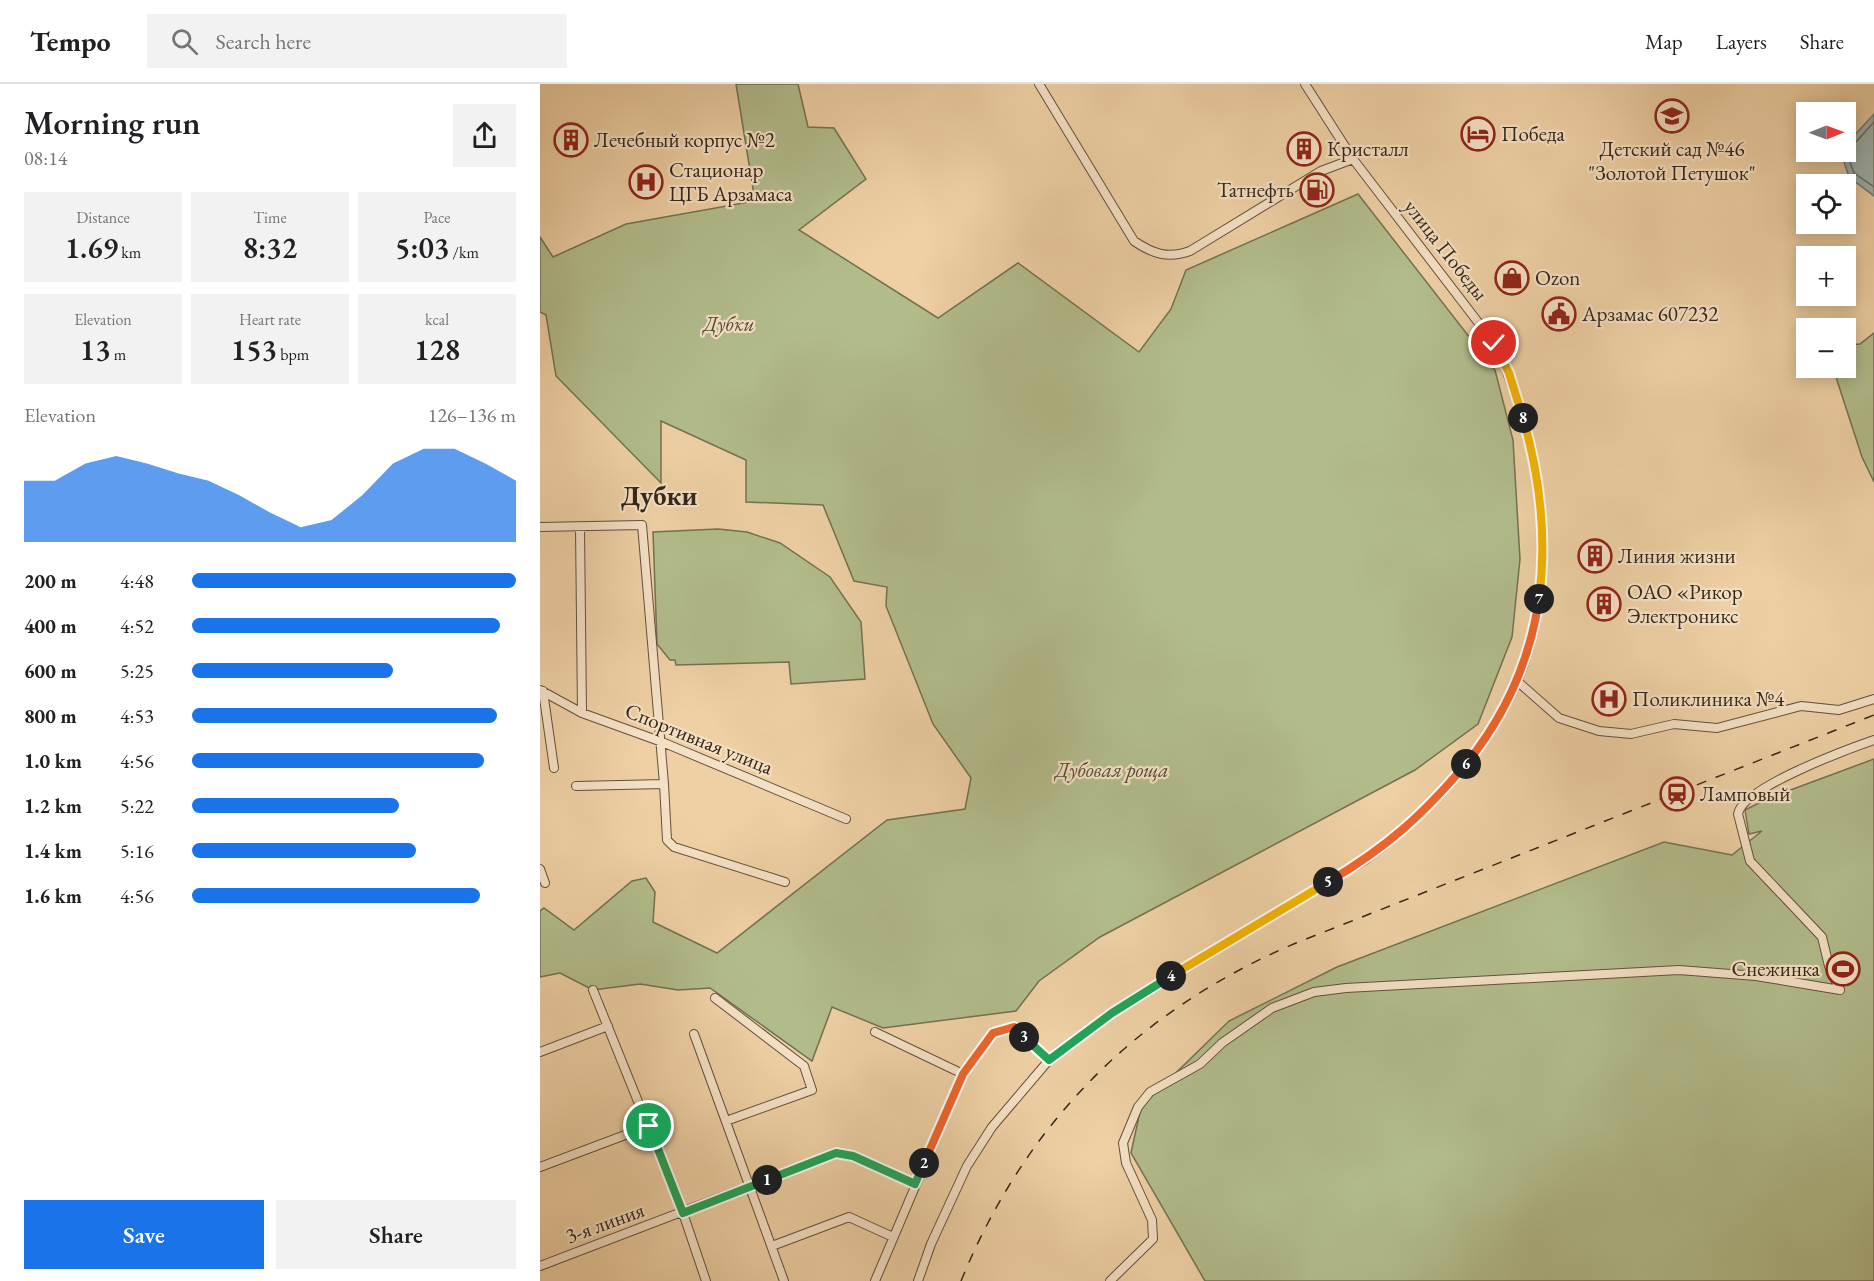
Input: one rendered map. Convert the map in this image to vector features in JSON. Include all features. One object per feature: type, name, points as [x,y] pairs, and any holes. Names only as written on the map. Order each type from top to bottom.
[{"type":"street","points":[[1039,84],[1134,241],[1151,253],[1174,257],[1190,251],[1321,171],[1353,159]]},
{"type":"street","name":"улица Победы","points":[[918,1281],[967,1166],[992,1127],[1049,1060],[1112,1013],[1365,860],[1395,838],[1432,804],[1470,758],[1497,719],[1517,681],[1534,629],[1542,575],[1542,518],[1533,454],[1518,400],[1494,343],[1353,159],[1305,84]]},
{"type":"street","points":[[540,527],[642,525],[662,742],[667,840],[674,847],[785,882]]},
{"type":"street","points":[[580,527],[582,713]]},
{"type":"street","points":[[1517,681],[1559,718],[1599,731],[1631,734],[1674,724],[1717,728],[1801,706],[1839,710],[1874,699]]},
{"type":"street","points":[[541,691],[554,768]]},
{"type":"street","name":"Спортивная улица","points":[[541,691],[582,713],[662,742],[846,819]]},
{"type":"street","points":[[1110,1281],[1154,1239],[1152,1220],[1126,1163],[1123,1143],[1138,1107],[1150,1092],[1200,1064],[1222,1043],[1272,1008],[1314,992],[1415,983],[1679,970],[1756,976],[1840,990],[1829,966],[1821,937],[1750,861],[1738,814],[1739,807],[1744,800],[1769,784],[1874,740]]},
{"type":"street","points":[[576,786],[664,784]]},
{"type":"street","points":[[540,869],[545,883]]},
{"type":"street","points":[[593,990],[683,1213],[706,1281]]},
{"type":"street","points":[[715,998],[804,1066],[812,1090],[726,1121]]},
{"type":"street","points":[[540,1052],[608,1026]]},
{"type":"street","points":[[875,1281],[963,1074],[993,1033],[1014,1027],[1049,1060]]},
{"type":"street","points":[[875,1032],[963,1074]]},
{"type":"street","points":[[694,1034],[784,1281]]},
{"type":"street","points":[[540,1167],[649,1126]]},
{"type":"street","name":"3-я линия","points":[[540,1266],[836,1153],[853,1156],[915,1184]]},
{"type":"street","points":[[772,1246],[849,1217],[892,1237]]},
{"type":"green space","name":"Дубовая роща","points":[[736,84],[798,84],[808,127],[834,128],[866,179],[799,230],[938,318],[1018,263],[1139,352],[1171,309],[1186,270],[1358,194],[1495,370],[1513,440],[1520,559],[1512,637],[1478,724],[1415,770],[1100,937],[1039,981],[1016,1011],[883,1028],[832,1007],[812,1061],[710,988],[678,990],[640,984],[593,990],[560,973],[540,977],[540,911],[544,908],[574,930],[632,881],[646,878],[655,892],[653,922],[717,953],[887,820],[965,809],[971,778],[933,724],[886,606],[887,587],[854,581],[823,505],[746,502],[746,460],[661,421],[661,483],[556,376],[546,315],[540,312],[540,237],[553,257],[626,224],[755,201]]},
{"type":"green space","points":[[1874,333],[1874,482],[1862,457],[1836,378],[1856,378],[1856,344],[1860,344]]},
{"type":"green space","points":[[718,529],[747,532],[780,543],[830,577],[861,622],[865,679],[791,684],[789,662],[676,665],[675,660],[670,660],[657,644],[653,532]]},
{"type":"green space","points":[[1874,759],[1874,1281],[1205,1281],[1131,1153],[1141,1107],[1229,1021],[1337,967],[1664,842],[1732,855],[1762,831],[1749,834],[1745,810],[1769,798]]},
{"type":"water","points":[[1874,114],[1874,196],[1856,182],[1856,174],[1848,174],[1844,162],[1856,162],[1856,134]]},
{"type":"railway","points":[[961,1281],[988,1224],[1019,1171],[1054,1122],[1094,1078],[1138,1037],[1186,1002],[1239,970],[1296,943],[1874,715]]},
{"type":"place","name":"Детский сад №46 \"Золотой Петушок\"","points":[[1672,116]]},
{"type":"place","name":"Победа","points":[[1478,134]]},
{"type":"place","name":"Лечебный корпус №2","points":[[571,140]]},
{"type":"place","name":"Кристалл","points":[[1304,149]]},
{"type":"place","name":"Стационар ЦГБ Арзамаса","points":[[646,182]]},
{"type":"place","name":"Татнефть","points":[[1317,190]]},
{"type":"place","name":"Ozon","points":[[1512,278]]},
{"type":"place","name":"Арзамас 607232","points":[[1559,314]]},
{"type":"place","name":"Линия жизни","points":[[1595,556]]},
{"type":"place","name":"ОАО «Рикор Электроникс","points":[[1604,604]]},
{"type":"place","name":"Поликлиника №4","points":[[1609,699]]},
{"type":"place","name":"Ламповый","points":[[1677,794]]},
{"type":"place","name":"Снежинка","points":[[1843,969]]},
{"type":"district","name":"Дубки","points":[[659,496]]},
{"type":"route","points":[[649,1126],[683,1213],[836,1153],[853,1156],[915,1184],[963,1074],[993,1033],[1014,1027],[1049,1060],[1112,1013],[1365,860],[1395,838],[1432,804],[1470,758],[1497,719],[1517,681],[1529,650],[1542,576],[1542,518],[1533,454],[1509,373],[1494,343]]}]
